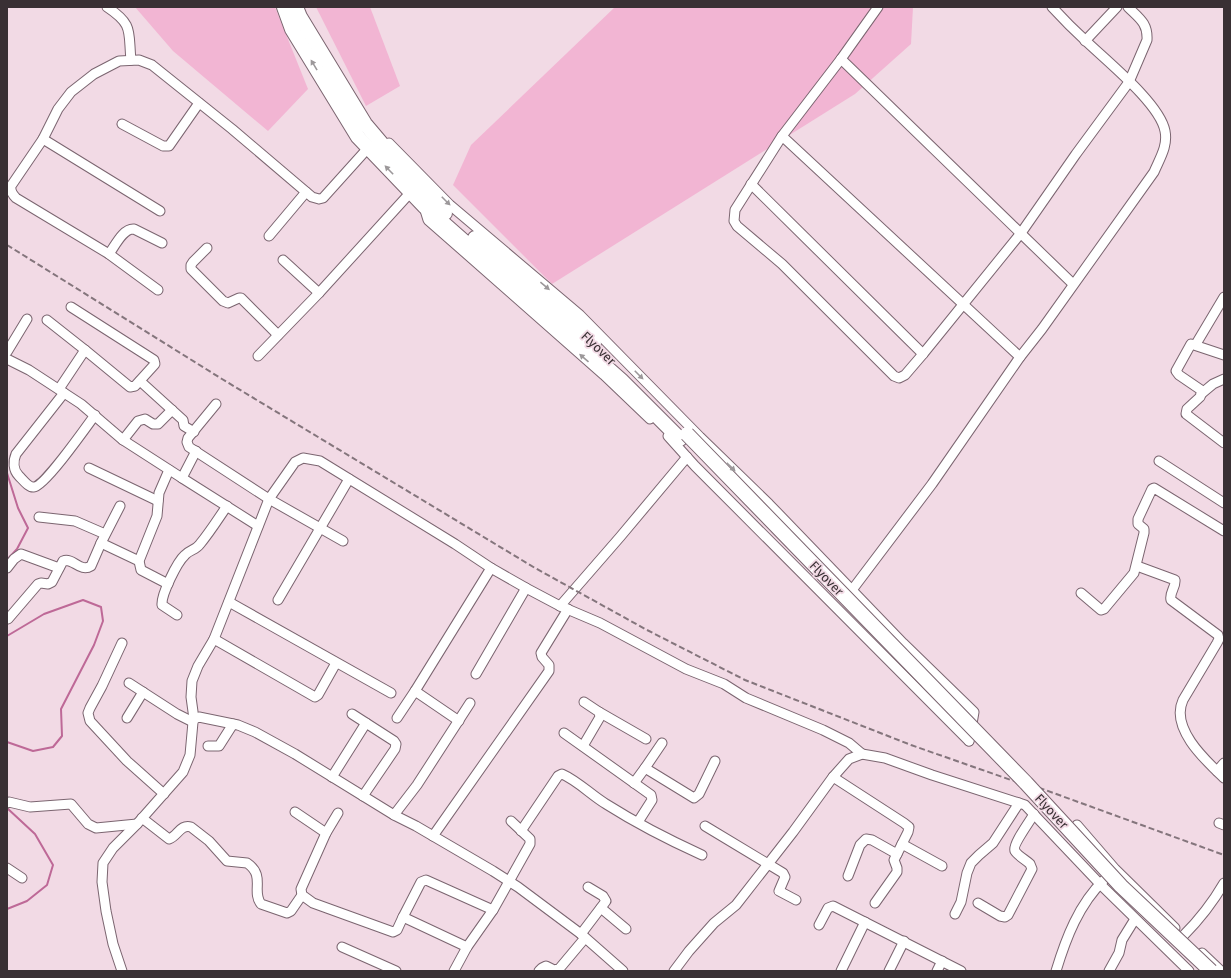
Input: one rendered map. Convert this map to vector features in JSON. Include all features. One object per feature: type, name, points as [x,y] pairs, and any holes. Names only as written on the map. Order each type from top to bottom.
[{"type":"highway","points":[[284,7],[292,29],[358,138],[368,148],[414,183]]},
{"type":"highway","points":[[296,7],[300,18],[365,124],[414,183],[427,202]]},
{"type":"highway","name":"Flyover","points":[[427,202],[468,245],[684,436],[1026,783],[1121,886],[1211,971]]},
{"type":"highway","name":"Flyover","points":[[427,202],[442,210],[560,310],[656,402],[684,436],[1011,780],[1097,874],[1199,971]]},
{"type":"street","points":[[107,7],[118,14],[127,26],[130,60]]},
{"type":"street","points":[[878,7],[841,59],[782,136],[734,210],[734,221],[737,226],[782,264],[894,376],[899,378],[905,375],[923,354],[1021,233],[1076,154],[1129,82],[1147,40],[1148,34],[1144,23],[1128,7]]},
{"type":"street","points":[[852,590],[932,484],[1020,357],[1042,329],[1154,172],[1165,148],[1165,132],[1162,120],[1155,109],[1052,7]]},
{"type":"street","points":[[1085,40],[1117,7]]},
{"type":"street","points":[[841,59],[1073,284]]},
{"type":"street","points":[[158,290],[109,254],[13,195],[10,190],[11,186],[43,139],[58,109],[71,92],[106,66],[119,61],[139,60],[152,66],[232,129],[306,192],[316,198],[323,198],[368,148]]},
{"type":"street","points":[[122,124],[163,146],[169,146],[200,103]]},
{"type":"street","points":[[782,136],[1020,357]]},
{"type":"street","points":[[43,139],[160,211]]},
{"type":"street","points":[[258,356],[319,293],[414,183],[450,205],[580,315],[700,437],[769,504],[903,643],[974,712],[969,741],[687,457],[662,429],[428,220],[427,202]]},
{"type":"street","points":[[751,184],[923,354]]},
{"type":"street","points":[[269,236],[306,192]]},
{"type":"street","points":[[109,254],[125,232],[129,229],[134,229],[162,243]]},
{"type":"street","points":[[208,248],[193,262],[191,265],[192,269],[223,301],[228,303],[241,298],[278,335]]},
{"type":"street","points":[[283,260],[319,293]]},
{"type":"street","points":[[1196,344],[1224,297]]},
{"type":"street","points":[[47,320],[127,386],[133,388],[140,382],[154,364],[154,360],[71,306]]},
{"type":"street","points":[[27,319],[7,358],[29,370],[81,404],[123,440],[258,526]]},
{"type":"street","points":[[1201,394],[1201,390],[1179,375],[1176,371],[1190,345],[1196,344],[1224,355]]},
{"type":"street","points":[[85,350],[62,391],[16,454],[14,458],[14,469],[17,474],[30,487],[34,488],[38,486],[70,450],[95,415]]},
{"type":"street","points":[[1224,379],[1213,384],[1201,394],[1187,409],[1186,414],[1224,444]]},
{"type":"street","points":[[140,382],[184,421],[184,426],[194,432]]},
{"type":"street","points":[[216,404],[188,438],[187,442],[189,447],[269,499],[343,541]]},
{"type":"street","points":[[123,440],[141,419],[145,419],[153,424],[158,424],[172,410]]},
{"type":"street","points":[[182,478],[196,451]]},
{"type":"street","points":[[433,836],[549,671],[549,664],[542,657],[541,653],[564,607],[687,457]]},
{"type":"street","points":[[122,971],[113,944],[106,911],[102,871],[103,863],[113,848],[178,779],[185,768],[190,755],[193,721],[190,689],[192,681],[198,666],[214,639],[269,499],[295,462],[303,458],[320,461],[455,544],[491,568],[526,588],[600,623],[686,669],[724,684],[746,698],[823,730],[849,744],[862,754],[885,758],[1025,805],[1100,884],[1189,971]]},
{"type":"street","points":[[1159,461],[1224,503]]},
{"type":"street","points":[[88,468],[158,501]]},
{"type":"street","points":[[168,584],[141,570],[138,561],[157,516],[159,493],[170,470]]},
{"type":"street","points":[[278,600],[349,479]]},
{"type":"street","points":[[1081,593],[1098,609],[1104,609],[1131,578],[1137,566],[1144,533],[1144,529],[1138,524],[1138,519],[1152,489],[1154,488],[1224,531]]},
{"type":"street","points":[[8,619],[38,584],[48,584],[52,582],[62,562],[66,560],[83,568],[89,568],[91,566],[105,534],[120,506]]},
{"type":"street","points":[[177,615],[162,605],[168,584],[182,558],[200,545],[226,506]]},
{"type":"street","points":[[39,517],[76,521],[105,534]]},
{"type":"street","points":[[101,543],[138,561]]},
{"type":"street","points":[[7,568],[21,554],[59,568]]},
{"type":"street","points":[[1137,566],[1175,580],[1170,597],[1171,600],[1218,635],[1218,643],[1183,700],[1179,713],[1182,727],[1196,749],[1224,778]]},
{"type":"street","points":[[397,718],[491,568]]},
{"type":"street","points":[[476,674],[526,588]]},
{"type":"street","points":[[228,602],[391,693]]},
{"type":"street","points":[[214,639],[315,697],[318,695],[336,663]]},
{"type":"street","points":[[122,643],[90,708],[88,713],[90,721],[127,761],[164,794]]},
{"type":"street","points":[[129,683],[193,721]]},
{"type":"street","points":[[415,691],[459,721]]},
{"type":"street","points":[[127,718],[143,692]]},
{"type":"street","points":[[584,702],[646,739]]},
{"type":"street","points":[[394,815],[417,785],[470,703]]},
{"type":"street","points":[[582,746],[600,717],[599,712]]},
{"type":"street","points":[[352,714],[394,741],[396,744],[395,749],[363,796]]},
{"type":"street","points":[[193,721],[199,718],[233,724],[255,732],[295,754],[394,815],[433,836],[509,882],[583,936],[623,971]]},
{"type":"street","points":[[332,777],[366,723]]},
{"type":"street","points":[[208,746],[219,746],[233,724]]},
{"type":"street","points":[[564,733],[651,796],[652,799],[638,822]]},
{"type":"street","points":[[634,783],[662,743]]},
{"type":"street","points":[[674,971],[689,951],[714,923],[736,905],[793,832],[833,777],[849,759],[862,754]]},
{"type":"street","points":[[645,768],[694,798],[699,794],[715,761]]},
{"type":"street","points":[[1217,771],[1224,764]]},
{"type":"street","points":[[521,831],[558,776],[562,774],[604,804],[675,843],[702,855]]},
{"type":"street","points":[[833,777],[907,825],[909,830],[894,861],[897,872],[875,903]]},
{"type":"street","points":[[7,804],[9,802],[30,806],[71,804],[88,824],[96,828],[139,821],[169,839],[173,838],[182,827],[191,827],[209,841],[227,861],[247,863],[250,865],[257,873],[258,899],[261,904],[287,913],[291,911],[302,895],[301,889],[326,833],[338,813]]},
{"type":"street","points":[[955,914],[961,902],[966,873],[971,863],[990,846],[1019,803]]},
{"type":"street","points":[[295,812],[326,833]]},
{"type":"street","points":[[978,903],[1000,916],[1005,917],[1008,915],[1032,869],[1030,864],[1016,852],[1015,848],[1034,814]]},
{"type":"street","points":[[454,971],[467,947],[493,910],[531,842],[530,839],[511,821]]},
{"type":"street","points":[[1077,825],[1115,869],[1221,971]]},
{"type":"street","points":[[706,826],[784,874],[785,877],[779,891],[796,900]]},
{"type":"street","points":[[848,876],[860,845],[866,839],[872,840],[897,854]]},
{"type":"street","points":[[902,844],[942,866]]},
{"type":"street","points":[[7,868],[22,878]]},
{"type":"street","points":[[1056,971],[1066,940],[1082,907],[1100,884],[1115,869]]},
{"type":"street","points":[[302,895],[313,902],[393,932],[398,930],[421,882],[424,880],[493,910]]},
{"type":"street","points":[[1183,936],[1221,896],[1224,883]]},
{"type":"street","points":[[540,971],[541,968],[546,966],[554,970],[559,969],[606,901],[605,897],[588,887]]},
{"type":"street","points":[[819,925],[828,908],[831,906],[904,941],[961,971]]},
{"type":"street","points":[[601,908],[626,929]]},
{"type":"street","points":[[403,917],[467,947]]},
{"type":"street","points":[[1108,971],[1119,953],[1122,940],[1135,919]]},
{"type":"street","points":[[841,971],[865,922]]},
{"type":"street","points":[[889,971],[904,941]]},
{"type":"street","points":[[342,947],[396,971]]},
{"type":"street","points":[[937,971],[942,961]]},
{"type":"shaded area","points":[[135,7],[275,7],[308,89],[268,131],[173,51]]},
{"type":"shaded area","points":[[316,7],[370,7],[400,86],[366,106]]},
{"type":"shaded area","points":[[615,7],[913,7],[911,44],[855,94],[552,284],[453,185],[471,145]]},
{"type":"waterway","points":[[7,473],[18,508],[28,528],[17,549],[7,560]]},
{"type":"waterway","points":[[7,636],[44,614],[83,600],[101,607],[103,621],[94,645],[61,709],[62,736],[53,747],[33,751],[7,742]]},
{"type":"waterway","points":[[7,808],[35,834],[53,865],[47,885],[27,901],[7,909]]},
{"type":"railway","points":[[7,245],[222,379],[535,568],[647,630],[745,680],[911,745],[1011,780],[1026,783],[1224,855]]}]
